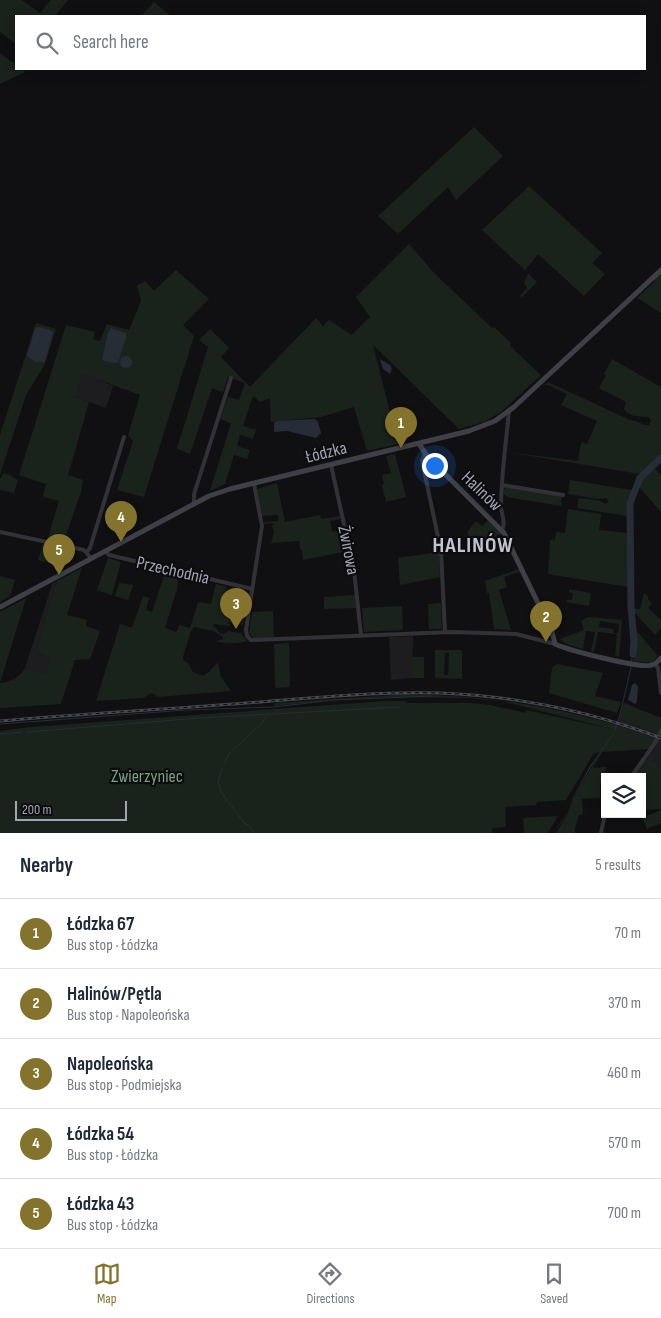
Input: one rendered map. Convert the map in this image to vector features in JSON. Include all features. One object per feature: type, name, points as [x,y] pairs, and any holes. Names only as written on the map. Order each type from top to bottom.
[{"type":"main road","name":"Łódzka","points":[[0,607],[194,503],[220,492],[419,444],[480,428],[494,421],[509,411],[661,270]]},
{"type":"main road","name":"Halinów","points":[[419,444],[426,455],[502,530],[552,632],[554,641]]},
{"type":"main road","points":[[554,641],[577,651],[628,663],[656,666],[661,658]]},
{"type":"street","points":[[194,503],[193,497],[230,378]]},
{"type":"street","points":[[502,530],[504,525],[502,485],[509,411]]},
{"type":"street","points":[[87,552],[90,548],[124,437]]},
{"type":"street","points":[[426,455],[422,464],[441,551],[445,632]]},
{"type":"street","name":"Żwirowa","points":[[331,465],[354,570],[361,636]]},
{"type":"street","points":[[254,484],[262,526],[246,630],[247,637],[255,641],[445,632],[507,633],[546,642],[554,641]]},
{"type":"street","points":[[502,485],[562,494]]},
{"type":"street","points":[[0,532],[84,550],[91,558]]},
{"type":"street","name":"Przechodnia","points":[[105,551],[110,556],[252,589]]},
{"type":"street","points":[[656,666],[661,693]]},
{"type":"street","points":[[634,773],[661,731]]},
{"type":"street","points":[[601,833],[604,818]]},
{"type":"shaded area","points":[[39,327],[53,332],[44,362],[36,362],[27,356],[35,328]]},
{"type":"shaded area","points":[[111,328],[126,333],[126,339],[118,362],[115,363],[102,359]]},
{"type":"shaded area","points":[[126,356],[132,362],[126,368],[120,362]]},
{"type":"shaded area","points":[[380,359],[390,365],[392,369],[390,374],[383,369]]},
{"type":"shaded area","points":[[83,373],[113,386],[106,408],[75,397]]},
{"type":"shaded area","points":[[315,419],[318,422],[321,433],[316,438],[287,431],[274,431],[274,423],[276,421]]},
{"type":"shaded area","points":[[57,581],[36,653],[50,658],[45,675],[25,668],[52,584]]},
{"type":"shaded area","points":[[413,636],[412,678],[391,680],[389,637]]},
{"type":"shaded area","points":[[635,683],[638,686],[637,702],[635,704],[628,700],[632,685]]},
{"type":"shaded area","points":[[624,703],[661,718],[661,793],[646,780],[646,773],[637,773],[657,744],[615,733]]},
{"type":"shaded area","points":[[615,724],[617,727],[614,733],[572,800],[590,766],[614,732]]},
{"type":"green space","points":[[0,0],[22,0],[40,13],[51,0],[68,0],[56,15],[15,15],[15,43],[0,32]]},
{"type":"green space","points":[[154,2],[170,15],[142,15]]},
{"type":"green space","points":[[0,53],[15,64],[15,70],[25,72],[0,84]]},
{"type":"green space","points":[[474,127],[503,156],[456,200],[448,187],[398,234],[378,216]]},
{"type":"green space","points":[[529,186],[602,253],[592,263],[605,274],[584,296],[538,254],[525,270],[482,230]]},
{"type":"green space","points":[[409,244],[435,274],[492,328],[494,327],[511,343],[510,346],[541,375],[501,412],[484,422],[459,429],[373,345],[398,444],[367,451],[354,407],[321,417],[271,422],[270,398],[260,402],[254,396],[243,426],[256,430],[253,439],[240,435],[237,446],[250,450],[247,459],[234,455],[225,484],[210,491],[231,423],[220,419],[228,397],[239,400],[245,383],[228,377],[223,392],[212,388],[190,454],[177,449],[208,347],[199,340],[210,329],[229,348],[221,357],[250,387],[316,318],[323,326],[329,320],[352,335],[370,317],[356,297]]},
{"type":"green space","points":[[176,270],[209,299],[183,325],[194,336],[144,497],[117,490],[133,441],[128,435],[140,395],[83,374],[75,397],[89,402],[68,475],[83,480],[81,492],[63,544],[47,541],[59,501],[43,497],[46,484],[19,475],[66,325],[95,332],[93,339],[100,341],[107,324],[129,330],[141,301],[137,286],[145,281],[154,291]]},
{"type":"green space","points":[[661,272],[661,313],[637,298],[655,281],[653,280]]},
{"type":"green space","points":[[528,273],[537,282],[522,297],[520,296],[527,288],[524,283]]},
{"type":"green space","points":[[36,323],[56,329],[44,366],[26,395],[0,475],[0,435]]},
{"type":"green space","points":[[612,359],[661,387],[661,461],[654,468],[661,475],[661,512],[639,487],[630,516],[633,536],[631,556],[632,604],[636,609],[640,609],[644,593],[648,596],[652,604],[648,608],[661,620],[661,628],[655,635],[632,610],[628,587],[548,574],[550,540],[555,540],[556,532],[565,533],[568,509],[601,514],[599,530],[627,533],[627,516],[577,508],[579,498],[600,501],[606,504],[609,501],[606,498],[598,499],[568,494],[570,480],[632,490],[640,474],[507,452],[578,461],[581,442],[587,444],[597,421],[561,405],[567,394],[544,385],[548,382],[630,420],[649,425],[651,421],[649,417],[629,414],[624,409],[626,402],[599,388]]},
{"type":"green space","points":[[395,454],[406,497],[386,502],[382,475],[391,473],[386,456]]},
{"type":"green space","points":[[4,473],[18,480],[14,493],[0,490],[0,479]]},
{"type":"green space","points":[[277,483],[285,522],[320,515],[321,519],[340,516],[340,519],[330,521],[332,532],[343,530],[348,551],[303,560],[299,541],[271,543],[274,532],[272,526],[274,523],[264,524],[264,522],[278,521],[278,515],[262,516],[257,489]]},
{"type":"green space","points":[[509,487],[562,496],[561,506],[507,497],[503,493],[505,488]]},
{"type":"green space","points":[[488,520],[502,534],[473,544],[467,532],[476,521],[482,526]]},
{"type":"green space","points":[[43,544],[60,548],[55,565],[38,560]]},
{"type":"green space","points":[[439,552],[440,577],[400,585],[398,558]]},
{"type":"green space","points":[[108,558],[121,562],[112,595],[97,590]]},
{"type":"green space","points":[[82,568],[67,615],[87,620],[86,626],[100,631],[90,659],[75,660],[61,704],[0,708],[0,683],[8,682],[15,678],[25,668],[45,674],[50,658],[36,653],[55,586],[57,581]]},
{"type":"green space","points":[[519,569],[520,573],[504,577],[507,587],[499,590],[511,630],[494,629],[489,593],[487,593],[485,581]]},
{"type":"green space","points":[[165,573],[178,579],[177,589],[165,628],[176,632],[179,625],[190,628],[198,602],[211,604],[216,584],[227,587],[222,606],[246,610],[246,613],[233,609],[231,622],[238,623],[240,614],[245,615],[243,625],[225,622],[230,624],[230,626],[214,624],[213,627],[224,634],[228,631],[241,633],[247,641],[236,643],[219,642],[216,641],[223,639],[223,637],[213,631],[194,627],[183,657],[183,660],[188,663],[193,672],[203,676],[218,663],[221,677],[231,691],[158,697],[152,693],[143,698],[96,701],[120,624],[132,628],[143,596],[149,598],[146,610],[152,612]]},
{"type":"green space","points":[[0,576],[15,580],[10,596],[0,602]]},
{"type":"green space","points":[[119,583],[133,585],[128,600],[115,596]]},
{"type":"green space","points":[[569,589],[591,593],[589,606],[567,602],[567,600],[572,600],[573,593],[569,592]]},
{"type":"green space","points":[[355,595],[356,608],[324,609],[324,597]]},
{"type":"green space","points":[[26,598],[0,683],[0,612]]},
{"type":"green space","points":[[441,603],[442,629],[429,629],[428,604]]},
{"type":"green space","points":[[402,606],[403,630],[364,632],[362,608]]},
{"type":"green space","points":[[273,611],[274,637],[254,639],[249,633],[252,612]]},
{"type":"green space","points":[[588,617],[622,620],[619,657],[615,656],[617,634],[598,632],[594,652],[591,651],[595,632],[586,631],[583,649],[566,644],[560,639],[584,630],[581,621]],"holes":[[[600,621],[619,624],[618,633],[613,633],[614,629],[599,627]]]},
{"type":"green space","points":[[635,629],[658,656],[652,663],[633,661]]},
{"type":"green space","points":[[289,643],[290,687],[275,688],[274,644]]},
{"type":"green space","points":[[435,650],[462,650],[462,679],[435,678]],"holes":[[[445,653],[449,653],[448,675],[444,675]]]},
{"type":"green space","points":[[412,657],[424,657],[424,678],[412,678]]},
{"type":"green space","points":[[557,664],[603,673],[595,696],[621,702],[617,713],[549,693],[552,668]]},
{"type":"green space","points":[[394,695],[429,695],[496,700],[529,705],[562,711],[656,738],[649,749],[602,752],[593,768],[606,767],[606,773],[601,773],[600,798],[582,799],[583,814],[579,815],[575,833],[556,833],[567,815],[573,798],[601,752],[594,753],[566,800],[537,802],[536,805],[505,807],[506,827],[492,828],[492,833],[0,833],[0,731],[31,727],[384,701],[490,705],[526,713],[526,710],[616,730],[502,701],[468,698],[386,697],[274,706],[275,703]]},
{"type":"green space","points":[[624,703],[661,718],[661,726],[658,733],[619,719]]},
{"type":"green space","points":[[645,759],[661,763],[661,809],[646,810],[646,773],[635,773]]},
{"type":"green space","points":[[661,810],[661,823],[647,829],[642,818],[646,818]]},
{"type":"green space","points":[[558,816],[548,833],[524,833],[523,818]]},
{"type":"waterway","points":[[633,654],[630,503],[640,478],[661,458]]},
{"type":"waterway","name":"Zwierzyniec","points":[[631,663],[633,654]]},
{"type":"waterway","name":"Zwierzyniec","points":[[616,726],[631,667]]},
{"type":"waterway","points":[[0,724],[186,710],[274,707],[333,700],[432,696]]},
{"type":"waterway","points":[[27,732],[199,718],[400,707]]},
{"type":"waterway","points":[[224,764],[229,754],[263,722],[266,716]]},
{"type":"waterway","points":[[0,734],[21,732]]},
{"type":"waterway","points":[[222,769],[218,781],[221,792],[254,833]]},
{"type":"railway","points":[[0,721],[336,696],[440,693],[525,701],[552,706],[607,720],[661,738]]},
{"type":"place","name":"Łódzka 67","points":[[401,448]]},
{"type":"place","name":"Łódzka 54","points":[[121,542]]},
{"type":"place","name":"Łódzka 43","points":[[59,575]]},
{"type":"place","name":"Napoleońska","points":[[236,629]]},
{"type":"place","name":"Halinów/Pętla","points":[[546,642]]},
{"type":"district","name":"HALINÓW","points":[[473,544]]}]
